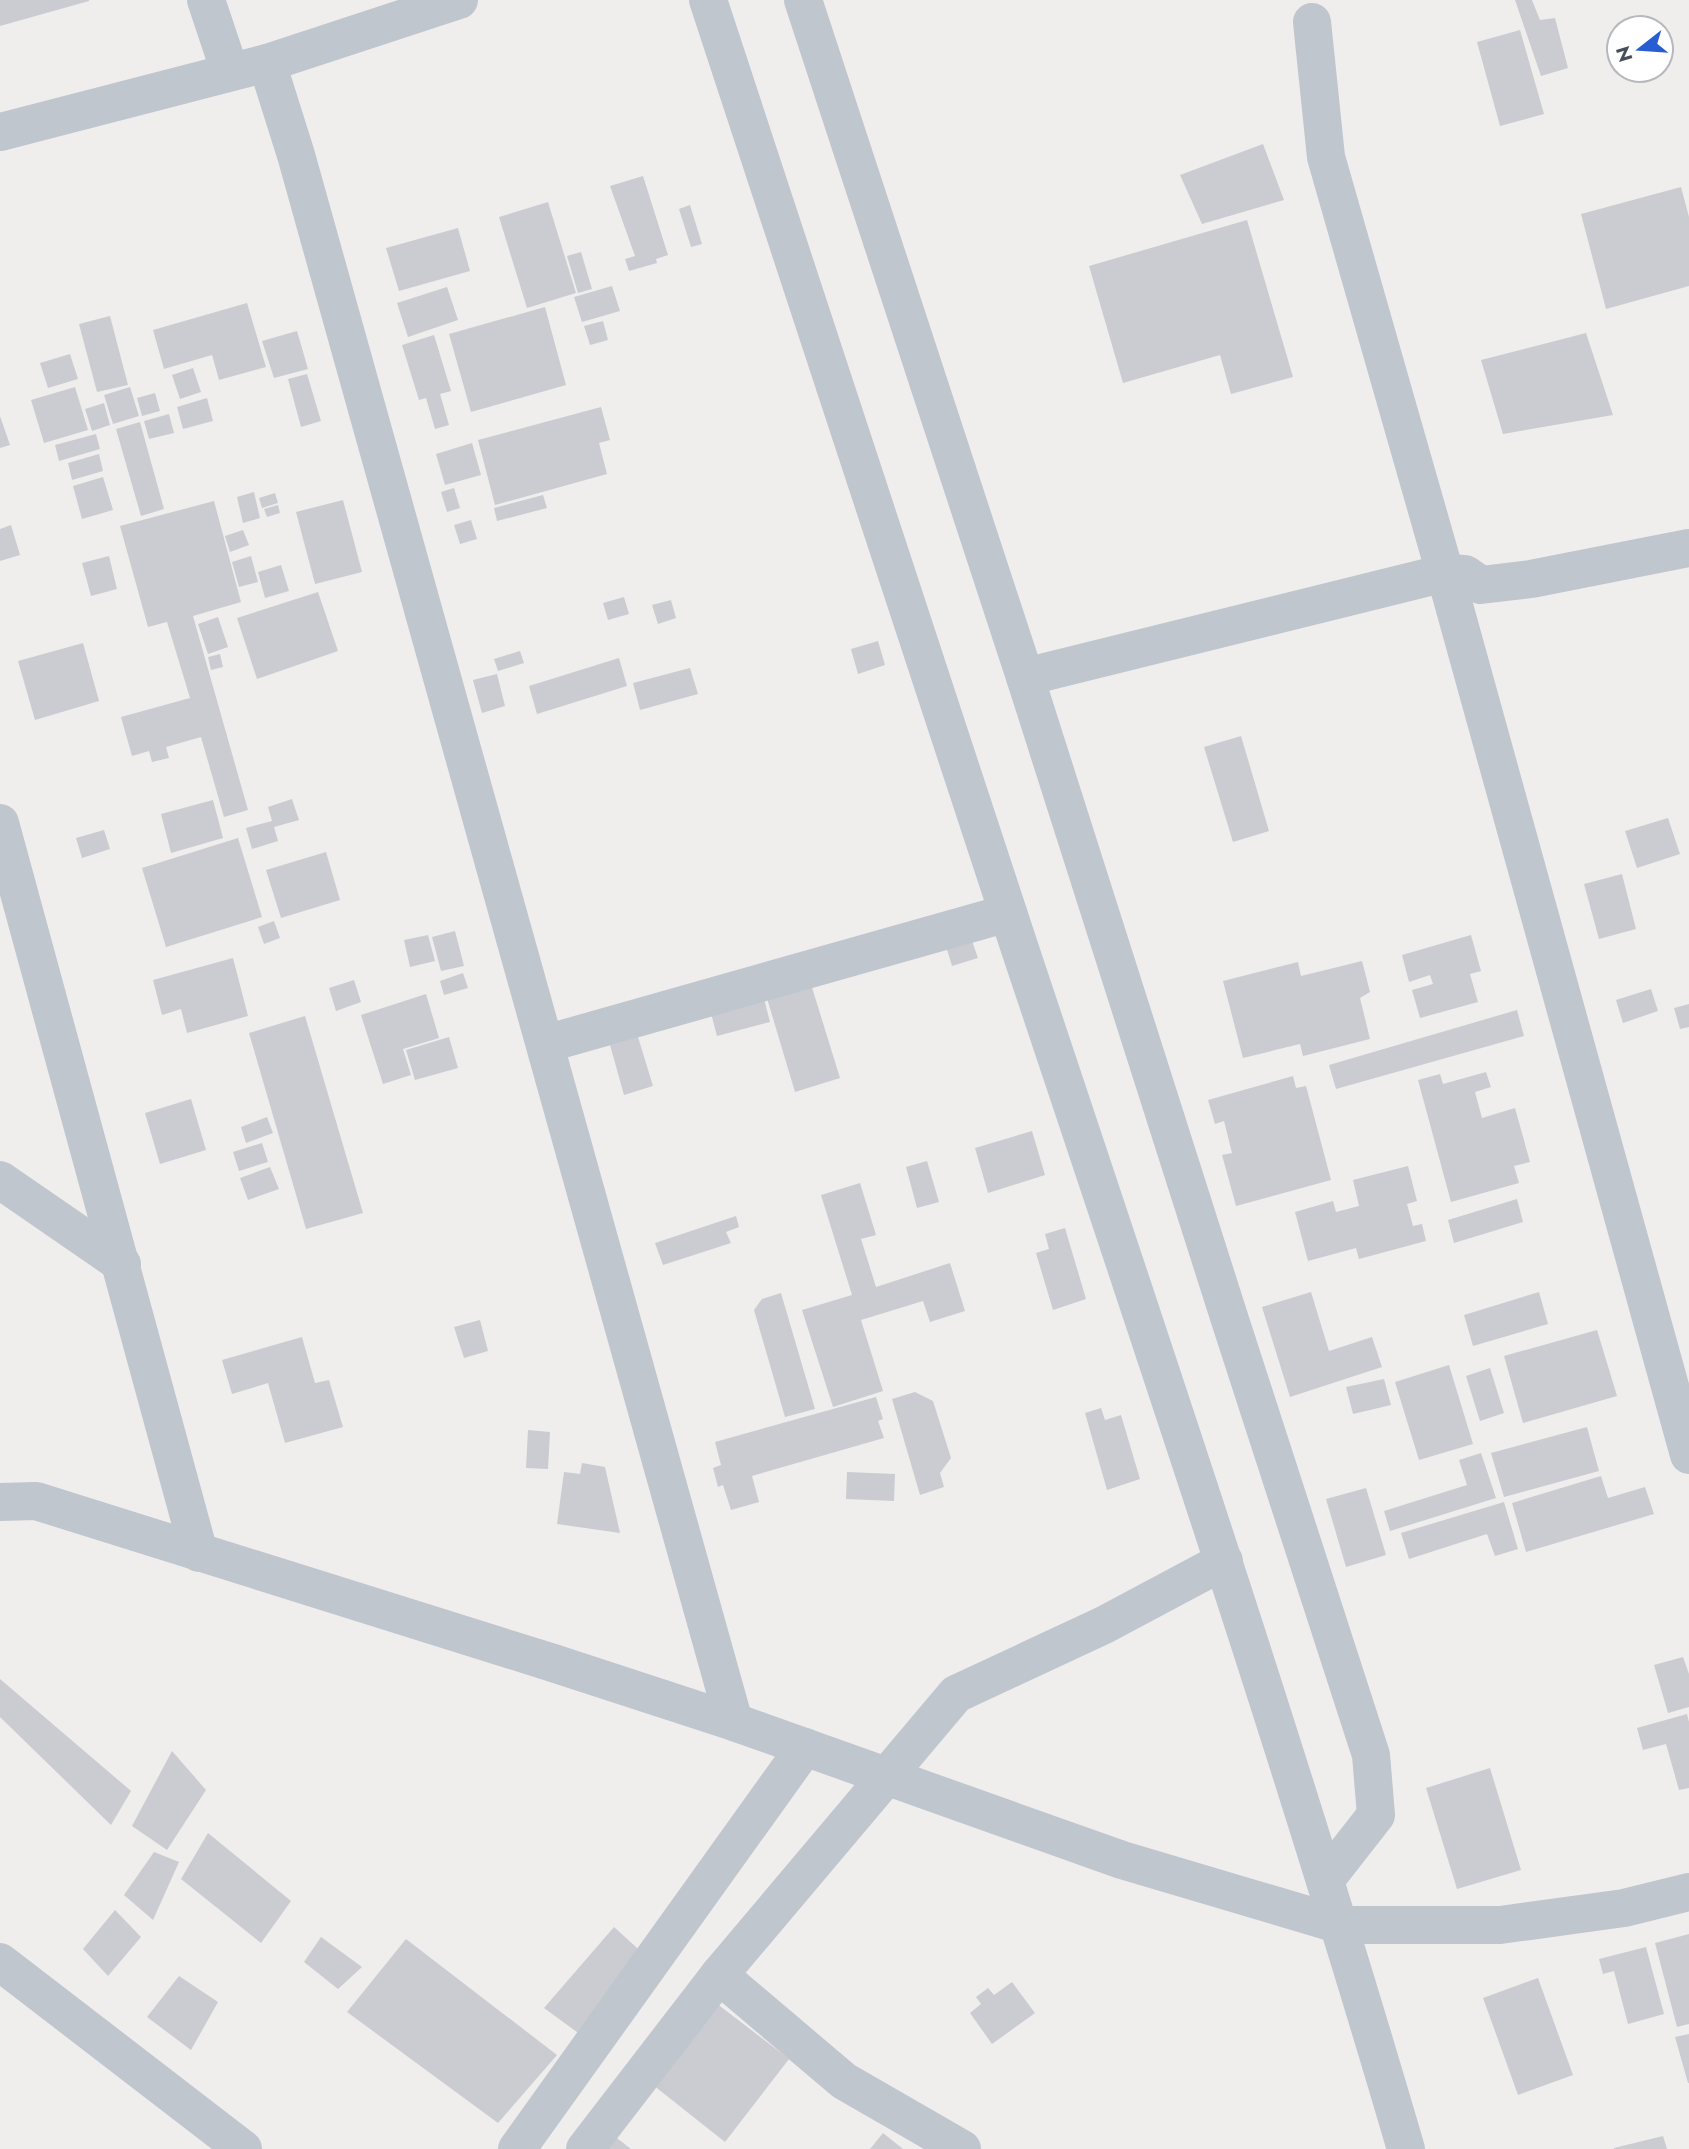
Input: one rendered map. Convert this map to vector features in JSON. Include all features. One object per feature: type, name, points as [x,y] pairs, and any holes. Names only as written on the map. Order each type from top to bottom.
[{"type":"street","points":[[206,0],[230,72]]},
{"type":"street","points":[[0,131],[267,62],[459,0]]},
{"type":"street","points":[[708,0],[1224,1561],[1341,1925],[1406,2149]]},
{"type":"street","points":[[803,0],[1025,677],[1371,1755],[1376,1815],[1326,1879]]},
{"type":"street","points":[[1312,22],[1326,157],[1445,573],[1689,1455]]},
{"type":"street","points":[[267,62],[296,155],[734,1722]]},
{"type":"street","points":[[1025,677],[1445,573],[1465,574],[1481,585],[1531,579],[1689,548]]},
{"type":"street","points":[[0,823],[199,1553]]},
{"type":"street","points":[[545,1044],[1008,913]]},
{"type":"street","points":[[0,1180],[122,1264]]},
{"type":"street","points":[[0,1502],[36,1501],[734,1722],[1122,1860],[1341,1925],[1500,1925],[1624,1908],[1689,1892]]},
{"type":"street","points":[[585,2149],[719,1975],[956,1694],[1104,1625],[1224,1561]]},
{"type":"street","points":[[517,2149],[805,1747]]},
{"type":"street","points":[[0,1962],[243,2149]]},
{"type":"street","points":[[719,1975],[845,2081],[962,2149]]},
{"type":"building","points":[[0,0],[89,0],[89,1],[0,26]]},
{"type":"building","points":[[1515,0],[1532,0],[1540,20],[1555,18],[1568,68],[1541,76]]},
{"type":"building","points":[[1520,30],[1544,114],[1500,126],[1477,42]]},
{"type":"building","points":[[1263,144],[1284,200],[1202,224],[1180,175]]},
{"type":"building","points":[[643,176],[668,255],[656,259],[657,263],[629,271],[625,259],[635,256],[610,186]]},
{"type":"building","points":[[1681,187],[1689,217],[1689,286],[1606,309],[1581,214]]},
{"type":"building","points":[[548,202],[576,293],[527,308],[499,217]]},
{"type":"building","points":[[690,205],[702,244],[691,247],[679,209]]},
{"type":"building","points":[[1247,220],[1293,377],[1231,394],[1220,355],[1123,383],[1089,266]]},
{"type":"building","points":[[458,228],[470,271],[399,291],[386,248]]},
{"type":"building","points":[[581,252],[592,289],[578,293],[567,256]]},
{"type":"building","points":[[612,286],[620,311],[582,322],[574,297]]},
{"type":"building","points":[[447,287],[458,320],[408,337],[397,303]]},
{"type":"building","points":[[247,303],[266,367],[219,380],[212,355],[164,369],[153,330]]},
{"type":"building","points":[[545,307],[566,385],[471,412],[449,334]]},
{"type":"building","points":[[110,316],[128,385],[97,392],[79,324]]},
{"type":"building","points":[[603,321],[608,340],[590,345],[584,326]]},
{"type":"building","points":[[297,331],[308,369],[274,378],[262,341]]},
{"type":"building","points":[[1586,333],[1613,415],[1503,434],[1481,360]]},
{"type":"building","points":[[434,335],[451,391],[440,394],[449,425],[435,429],[426,398],[419,400],[402,345]]},
{"type":"building","points":[[70,354],[78,379],[48,388],[40,363]]},
{"type":"building","points":[[193,368],[201,392],[180,399],[172,375]]},
{"type":"building","points":[[307,374],[321,421],[301,427],[288,379]]},
{"type":"building","points":[[75,387],[88,430],[44,443],[31,400]]},
{"type":"building","points":[[130,387],[139,416],[113,424],[104,395]]},
{"type":"building","points":[[155,393],[160,411],[142,416],[137,398]]},
{"type":"building","points":[[207,398],[213,421],[183,429],[177,407]]},
{"type":"building","points":[[104,403],[110,425],[92,431],[85,409]]},
{"type":"building","points":[[601,407],[610,440],[599,443],[607,474],[495,505],[478,440]]},
{"type":"building","points":[[169,414],[174,433],[149,439],[144,421]]},
{"type":"building","points":[[0,416],[10,445],[0,448]]},
{"type":"building","points":[[140,422],[164,509],[141,516],[116,429]]},
{"type":"building","points":[[96,434],[100,449],[59,461],[55,445]]},
{"type":"building","points":[[472,443],[481,475],[445,485],[436,454]]},
{"type":"building","points":[[99,454],[103,471],[72,480],[68,463]]},
{"type":"building","points":[[103,477],[113,510],[82,519],[73,486]]},
{"type":"building","points":[[454,488],[460,508],[447,512],[441,492]]},
{"type":"building","points":[[254,492],[260,518],[243,523],[237,497]]},
{"type":"building","points":[[275,493],[278,503],[262,508],[259,498]]},
{"type":"building","points":[[543,495],[547,508],[497,521],[494,508]]},
{"type":"building","points":[[343,500],[362,572],[315,584],[296,512]]},
{"type":"building","points":[[214,501],[241,602],[193,616],[248,810],[224,817],[201,737],[166,747],[169,758],[152,762],[149,751],[132,756],[121,717],[190,698],[167,622],[148,627],[120,526]]},
{"type":"building","points":[[278,505],[280,513],[267,517],[264,509]]},
{"type":"building","points":[[471,520],[477,539],[460,544],[454,525]]},
{"type":"building","points":[[11,525],[20,555],[0,561],[0,529]]},
{"type":"building","points":[[243,530],[249,545],[230,552],[225,536]]},
{"type":"building","points":[[109,556],[117,589],[91,596],[82,563]]},
{"type":"building","points":[[251,556],[258,582],[239,587],[232,562]]},
{"type":"building","points":[[281,565],[289,591],[265,598],[258,572]]},
{"type":"building","points":[[318,592],[338,651],[257,679],[237,618]]},
{"type":"building","points":[[624,597],[629,614],[608,620],[603,603]]},
{"type":"building","points":[[671,600],[676,618],[658,624],[652,605]]},
{"type":"building","points":[[218,617],[228,647],[208,654],[198,624]]},
{"type":"building","points":[[878,641],[885,665],[858,674],[851,649]]},
{"type":"building","points":[[83,643],[99,701],[35,720],[18,661]]},
{"type":"building","points":[[520,651],[524,663],[498,671],[494,659]]},
{"type":"building","points":[[220,654],[223,667],[211,670],[208,657]]},
{"type":"building","points":[[619,658],[627,686],[537,714],[529,686]]},
{"type":"building","points":[[690,668],[698,694],[640,710],[633,683]]},
{"type":"building","points":[[497,674],[505,706],[482,713],[473,680]]},
{"type":"building","points":[[1241,736],[1269,831],[1233,842],[1204,747]]},
{"type":"building","points":[[292,799],[299,820],[274,827],[278,841],[252,849],[246,828],[272,821],[268,807]]},
{"type":"building","points":[[213,800],[223,838],[171,853],[161,814]]},
{"type":"building","points":[[1668,818],[1680,854],[1637,868],[1625,831]]},
{"type":"building","points":[[104,830],[110,849],[82,858],[76,838]]},
{"type":"building","points":[[238,838],[262,917],[166,947],[142,868]]},
{"type":"building","points":[[326,852],[340,900],[281,918],[266,870]]},
{"type":"building","points":[[1622,874],[1636,929],[1599,939],[1584,884]]},
{"type":"building","points":[[274,921],[280,938],[264,944],[258,927]]},
{"type":"building","points":[[455,931],[464,966],[441,971],[432,937]]},
{"type":"building","points":[[428,935],[435,961],[410,967],[404,940]]},
{"type":"building","points":[[970,935],[978,958],[952,966],[945,943]]},
{"type":"building","points":[[1471,935],[1481,971],[1470,974],[1478,1002],[1420,1018],[1412,990],[1433,984],[1430,975],[1409,982],[1402,955]]},
{"type":"building","points":[[233,958],[248,1016],[187,1033],[181,1009],[162,1015],[153,980]]},
{"type":"building","points":[[1362,961],[1370,992],[1360,998],[1370,1039],[1303,1056],[1300,1044],[1243,1058],[1223,981],[1298,962],[1301,976]]},
{"type":"building","points":[[463,973],[468,988],[444,995],[440,981]]},
{"type":"building","points":[[354,980],[361,1002],[336,1011],[329,988]]},
{"type":"building","points":[[810,981],[840,1078],[795,1092],[766,995]]},
{"type":"building","points":[[761,987],[770,1022],[717,1036],[708,1002]]},
{"type":"building","points":[[1651,989],[1658,1011],[1623,1023],[1616,1000]]},
{"type":"building","points":[[426,994],[439,1038],[403,1049],[411,1075],[383,1084],[361,1015]]},
{"type":"building","points":[[1689,1004],[1689,1027],[1680,1029],[1674,1008]]},
{"type":"building","points":[[1517,1010],[1524,1036],[1336,1089],[1329,1065]]},
{"type":"building","points":[[305,1016],[363,1213],[306,1229],[249,1033]]},
{"type":"building","points":[[449,1037],[458,1068],[415,1080],[406,1050]]},
{"type":"building","points":[[638,1037],[653,1086],[624,1095],[610,1045]]},
{"type":"building","points":[[1486,1072],[1491,1087],[1475,1092],[1482,1118],[1515,1108],[1530,1162],[1514,1166],[1519,1183],[1451,1202],[1418,1080],[1440,1074],[1443,1084]]},
{"type":"building","points":[[1293,1076],[1296,1088],[1306,1086],[1331,1180],[1236,1206],[1222,1155],[1232,1153],[1224,1121],[1215,1124],[1208,1100]]},
{"type":"building","points":[[191,1099],[206,1150],[160,1164],[145,1113]]},
{"type":"building","points":[[267,1117],[273,1133],[246,1143],[241,1127]]},
{"type":"building","points":[[1032,1131],[1045,1175],[988,1193],[975,1148]]},
{"type":"building","points":[[262,1143],[268,1162],[239,1171],[233,1152]]},
{"type":"building","points":[[927,1161],[939,1202],[917,1208],[906,1167]]},
{"type":"building","points":[[1408,1166],[1417,1201],[1407,1204],[1413,1226],[1422,1224],[1426,1241],[1359,1259],[1356,1248],[1308,1261],[1295,1212],[1333,1201],[1336,1212],[1359,1206],[1353,1180]]},
{"type":"building","points":[[270,1167],[279,1189],[248,1200],[240,1178]]},
{"type":"building","points":[[860,1183],[876,1235],[861,1239],[876,1287],[950,1263],[965,1311],[930,1322],[923,1301],[861,1320],[883,1391],[833,1407],[802,1310],[852,1295],[821,1195]]},
{"type":"building","points":[[1517,1199],[1523,1222],[1454,1243],[1448,1220]]},
{"type":"building","points":[[736,1216],[739,1227],[726,1232],[731,1243],[663,1265],[655,1243]]},
{"type":"building","points":[[1065,1228],[1086,1299],[1053,1310],[1036,1253],[1049,1249],[1045,1234]]},
{"type":"building","points":[[1311,1292],[1329,1351],[1372,1337],[1382,1367],[1290,1397],[1262,1307]]},
{"type":"building","points":[[1539,1292],[1548,1324],[1473,1346],[1464,1315]]},
{"type":"building","points":[[781,1293],[815,1409],[785,1417],[754,1310],[762,1299]]},
{"type":"building","points":[[480,1320],[488,1351],[464,1358],[454,1327]]},
{"type":"building","points":[[1597,1330],[1617,1396],[1523,1423],[1504,1356]]},
{"type":"building","points":[[302,1337],[315,1383],[329,1380],[343,1427],[285,1443],[268,1383],[232,1394],[222,1360]]},
{"type":"building","points":[[1449,1365],[1473,1444],[1419,1460],[1395,1382]]},
{"type":"building","points":[[1490,1368],[1504,1413],[1480,1421],[1466,1376]]},
{"type":"building","points":[[1384,1379],[1391,1405],[1353,1414],[1346,1387]]},
{"type":"building","points":[[915,1392],[933,1401],[951,1458],[940,1473],[944,1487],[920,1495],[892,1399]]},
{"type":"building","points":[[876,1397],[883,1419],[878,1421],[884,1438],[752,1476],[759,1502],[731,1510],[723,1485],[718,1487],[713,1468],[721,1465],[715,1442]]},
{"type":"building","points":[[1101,1408],[1105,1420],[1121,1415],[1140,1479],[1107,1490],[1085,1413]]},
{"type":"building","points":[[1587,1427],[1599,1471],[1504,1497],[1491,1453]]},
{"type":"building","points":[[528,1430],[550,1432],[548,1469],[526,1468]]},
{"type":"building","points":[[1481,1453],[1496,1498],[1390,1531],[1384,1511],[1467,1485],[1459,1460]]},
{"type":"building","points":[[582,1463],[605,1467],[620,1533],[557,1524],[564,1472],[580,1474]]},
{"type":"building","points":[[847,1472],[895,1474],[894,1501],[846,1499]]},
{"type":"building","points":[[1601,1476],[1608,1498],[1645,1487],[1654,1514],[1526,1552],[1512,1503]]},
{"type":"building","points":[[1366,1488],[1386,1555],[1346,1567],[1326,1499]]},
{"type":"building","points":[[1504,1502],[1518,1549],[1495,1556],[1487,1534],[1409,1559],[1401,1533]]},
{"type":"building","points":[[1683,1657],[1689,1674],[1689,1707],[1668,1713],[1654,1665]]},
{"type":"building","points":[[0,1679],[131,1791],[111,1825],[0,1717]]},
{"type":"building","points":[[1687,1714],[1689,1788],[1679,1790],[1666,1744],[1643,1750],[1637,1728]]},
{"type":"building","points":[[172,1751],[206,1790],[167,1850],[132,1826]]},
{"type":"building","points":[[1490,1768],[1521,1870],[1457,1889],[1426,1788]]},
{"type":"building","points":[[208,1833],[291,1901],[261,1943],[181,1879]]},
{"type":"building","points":[[154,1852],[179,1862],[153,1920],[124,1895]]},
{"type":"building","points":[[115,1910],[141,1937],[108,1976],[83,1949]]},
{"type":"building","points":[[614,1927],[647,1957],[581,2035],[544,2008]]},
{"type":"building","points":[[1689,1934],[1689,2024],[1677,2027],[1655,1943]]},
{"type":"building","points":[[321,1937],[362,1967],[338,1989],[304,1962]]},
{"type":"building","points":[[406,1939],[557,2055],[498,2123],[347,2012]]},
{"type":"building","points":[[1646,1947],[1664,2014],[1628,2024],[1614,1971],[1603,1974],[1599,1959]]},
{"type":"building","points":[[179,1976],[218,2002],[191,2050],[147,2017]]},
{"type":"building","points":[[1538,1978],[1573,2075],[1518,2095],[1483,1998]]},
{"type":"building","points":[[1012,1982],[1035,2013],[992,2044],[970,2013],[981,2004],[976,1997],[988,1988],[994,1995]]},
{"type":"building","points":[[716,2003],[789,2059],[725,2142],[653,2085]]},
{"type":"building","points":[[1689,2034],[1689,2083],[1688,2083],[1675,2037]]},
{"type":"building","points":[[883,2133],[903,2149],[870,2149]]},
{"type":"building","points":[[613,2135],[631,2149],[603,2149]]},
{"type":"building","points":[[1663,2136],[1667,2149],[1614,2149],[1614,2148]]}]
